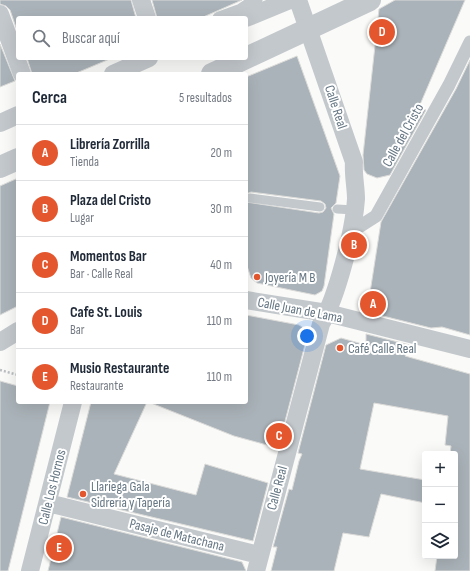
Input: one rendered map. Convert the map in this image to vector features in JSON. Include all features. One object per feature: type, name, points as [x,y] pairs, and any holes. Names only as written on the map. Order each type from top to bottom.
[{"type":"street","points":[[141,0],[146,16]]},
{"type":"street","points":[[224,16],[241,10],[256,0]]},
{"type":"street","points":[[248,17],[290,0]]},
{"type":"street","name":"Calle Real","points":[[258,563],[321,324],[327,314],[351,232],[345,210],[355,185],[353,176],[354,162],[310,30],[298,0]]},
{"type":"street","points":[[248,58],[310,30],[370,0]]},
{"type":"street","points":[[0,14],[16,58]]},
{"type":"street","name":"Calle del Cristo","points":[[351,232],[376,216],[470,42]]},
{"type":"street","points":[[17,60],[21,72]]},
{"type":"street","points":[[118,72],[144,60]]},
{"type":"street","points":[[216,72],[243,60]]},
{"type":"street","points":[[0,124],[16,117]]},
{"type":"street","points":[[0,167],[16,160]]},
{"type":"street","name":"Calle Juan de Lama","points":[[248,299],[327,314],[470,349]]},
{"type":"street","points":[[0,342],[16,332]]},
{"type":"street","name":"Calle Los Hornos","points":[[30,571],[73,404]]},
{"type":"street","name":"Pasaje de Matachana","points":[[48,504],[258,563]]},
{"type":"lane","points":[[250,198],[320,207]]},
{"type":"path","points":[[0,370],[16,374]]},
{"type":"building","points":[[0,0],[131,0],[135,16],[16,16],[16,27],[10,10],[6,6],[0,4]]},
{"type":"building","points":[[152,0],[242,0],[206,16],[156,16]]},
{"type":"building","points":[[395,0],[465,0],[419,107],[426,110],[390,175],[377,178],[367,174],[364,170],[363,155],[379,9]]},
{"type":"building","points":[[0,44],[15,81],[0,87]]},
{"type":"building","points":[[297,56],[340,176],[336,203],[331,208],[334,214],[324,286],[322,291],[315,295],[257,283],[251,278],[248,269],[248,202],[319,213],[323,212],[326,208],[325,204],[321,201],[251,192],[248,193],[248,76]]},
{"type":"building","points":[[28,60],[107,60],[79,72],[31,72]]},
{"type":"building","points":[[470,60],[470,335],[442,327],[431,328],[367,312],[381,222],[456,89]]},
{"type":"building","points":[[16,179],[16,307],[0,315],[0,186]]},
{"type":"building","points":[[248,315],[299,325],[308,333],[278,448],[234,436],[154,404],[248,404]]},
{"type":"building","points":[[366,334],[410,345],[405,356],[470,374],[470,571],[435,571],[437,559],[458,559],[458,451],[450,451],[451,446],[445,445],[448,416],[374,403],[360,469],[422,479],[422,502],[381,494],[369,537],[343,533],[334,571],[271,571],[277,547],[273,547],[289,489],[292,490],[302,454],[298,453],[326,345],[341,338],[366,345]]},
{"type":"building","points":[[0,381],[16,385],[16,404],[50,404],[8,571],[0,571]]},
{"type":"building","points":[[90,404],[146,404],[114,474],[196,495],[205,464],[268,483],[253,541],[67,497]]},
{"type":"building","points":[[61,517],[242,562],[246,571],[48,571]]},
{"type":"place","name":"Cafe St. Louis","points":[[382,32]]},
{"type":"place","name":"Plaza del Cristo","points":[[354,245]]},
{"type":"place","name":"Joyería M B","points":[[257,277]]},
{"type":"place","name":"Librería Zorrilla","points":[[373,304]]},
{"type":"place","name":"Café Calle Real","points":[[340,348]]},
{"type":"place","name":"Momentos Bar","points":[[279,436]]},
{"type":"place","name":"Llariega Gala Sidrería y Tapería","points":[[83,494]]},
{"type":"place","name":"Musio Restaurante","points":[[59,548]]}]
